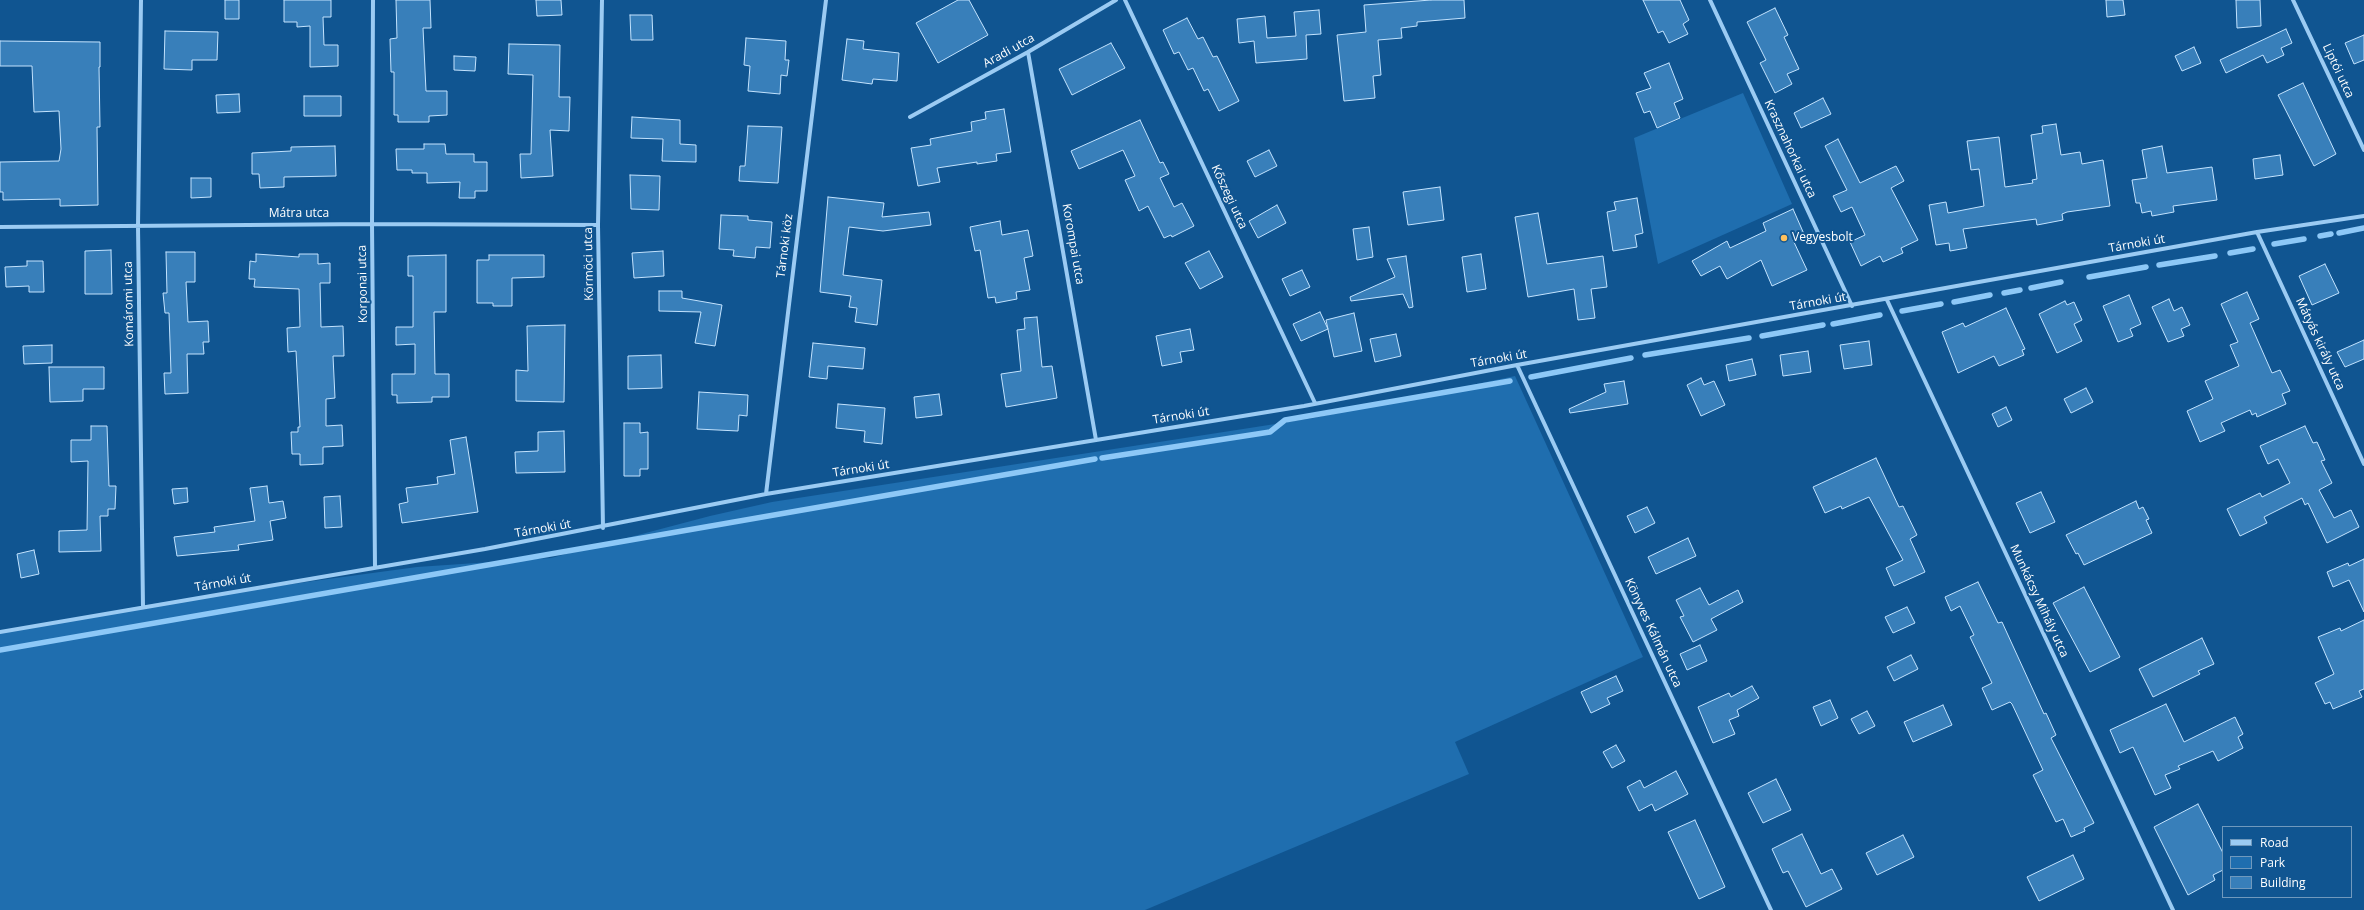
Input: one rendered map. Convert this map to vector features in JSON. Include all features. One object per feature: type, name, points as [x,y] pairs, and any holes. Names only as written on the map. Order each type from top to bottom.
[{"type":"street","name":"Komáromi utca","points":[[141,0],[138,226],[143,607]]},
{"type":"street","name":"Korponai utca","points":[[373,0],[372,224],[375,567]]},
{"type":"street","name":"Körmöci utca","points":[[602,0],[598,224],[603,528]]},
{"type":"street","name":"Tárnoki köz","points":[[766,494],[826,0]]},
{"type":"street","name":"Aradi utca","points":[[910,117],[1028,52],[1116,0]]},
{"type":"street","name":"Kőszegi utca","points":[[1125,0],[1315,403]]},
{"type":"street","name":"Krasznahorkai utca","points":[[1710,0],[1852,306]]},
{"type":"street","name":"Liptói utca","points":[[2294,0],[2364,150]]},
{"type":"street","name":"Korompai utca","points":[[1028,52],[1096,440]]},
{"type":"street","name":"Tárnoki út","points":[[0,632],[603,528],[766,494],[1315,403],[2257,232],[2364,216]]},
{"type":"street","name":"Mátra utca","points":[[0,227],[598,224]]},
{"type":"street","name":"Mátyás király utca","points":[[2257,232],[2364,464]]},
{"type":"street","name":"Munkácsy Mihály utca","points":[[1887,300],[2173,910]]},
{"type":"street","name":"Könyves Kálmán utca","points":[[1518,365],[1771,910]]},
{"type":"green space","points":[[1743,93],[1792,204],[1658,264],[1634,138]]},
{"type":"green space","points":[[1515,376],[1643,657],[1455,742],[1469,774],[1145,910],[0,910],[0,632],[158,603],[417,567],[551,558],[710,516],[772,502],[1314,418]]},
{"type":"building","points":[[225,0],[239,0],[239,19],[225,19]]},
{"type":"building","points":[[284,0],[331,0],[331,17],[323,17],[324,45],[338,45],[338,66],[310,67],[310,26],[297,27],[297,22],[284,22]]},
{"type":"building","points":[[396,0],[430,0],[431,28],[423,28],[426,91],[447,91],[447,115],[429,116],[429,122],[398,122],[398,115],[394,115],[394,72],[391,72],[390,39],[397,38]]},
{"type":"building","points":[[536,0],[561,0],[562,15],[537,16]]},
{"type":"building","points":[[958,0],[969,0],[988,35],[938,63],[916,23]]},
{"type":"building","points":[[1431,0],[1464,0],[1465,18],[1417,22],[1417,26],[1401,28],[1402,38],[1378,40],[1381,75],[1373,76],[1375,98],[1344,101],[1337,35],[1366,32],[1364,5]]},
{"type":"building","points":[[1643,0],[1680,0],[1689,20],[1683,24],[1688,34],[1669,43],[1663,31],[1658,33]]},
{"type":"building","points":[[2106,0],[2123,0],[2125,15],[2107,17]]},
{"type":"building","points":[[2236,0],[2260,0],[2261,26],[2237,28]]},
{"type":"building","points":[[1775,8],[1788,35],[1784,37],[1799,69],[1787,74],[1792,84],[1775,93],[1760,63],[1766,60],[1747,22]]},
{"type":"building","points":[[1319,10],[1321,34],[1306,35],[1307,59],[1256,63],[1254,41],[1239,43],[1237,19],[1265,16],[1267,38],[1296,36],[1294,12]]},
{"type":"building","points":[[630,15],[652,15],[653,40],[631,40]]},
{"type":"building","points":[[1187,18],[1198,39],[1203,37],[1213,57],[1217,56],[1239,101],[1219,111],[1208,89],[1204,91],[1193,68],[1188,70],[1179,52],[1174,54],[1163,30]]},
{"type":"building","points":[[2286,29],[2292,43],[2281,48],[2284,55],[2267,63],[2263,55],[2226,73],[2220,60]]},
{"type":"building","points":[[165,31],[218,32],[217,60],[192,60],[192,70],[164,69]]},
{"type":"building","points":[[2364,35],[2364,60],[2354,64],[2345,43]]},
{"type":"building","points":[[746,38],[786,41],[785,60],[789,60],[787,76],[781,75],[780,94],[748,91],[750,66],[744,65]]},
{"type":"building","points":[[847,39],[864,41],[863,49],[899,53],[897,81],[873,79],[872,84],[842,80]]},
{"type":"building","points":[[0,41],[100,42],[100,127],[97,127],[98,205],[60,206],[60,199],[3,200],[3,192],[0,192],[0,162],[59,161],[61,149],[59,111],[34,112],[32,66],[0,66]]},
{"type":"building","points":[[1111,43],[1125,68],[1072,95],[1059,69]]},
{"type":"building","points":[[509,44],[560,45],[559,97],[570,97],[569,131],[550,130],[553,176],[521,178],[520,154],[531,154],[533,75],[508,74]]},
{"type":"building","points":[[2194,47],[2201,63],[2182,71],[2175,56]]},
{"type":"building","points":[[454,56],[476,57],[475,71],[454,70]]},
{"type":"building","points":[[1669,63],[1683,99],[1674,103],[1680,118],[1657,128],[1650,111],[1644,113],[1636,93],[1651,88],[1644,73]]},
{"type":"building","points":[[2303,83],[2336,154],[2314,166],[2278,95]]},
{"type":"building","points":[[239,94],[240,112],[217,113],[216,95]]},
{"type":"building","points":[[304,96],[341,96],[341,116],[304,116]]},
{"type":"building","points":[[1823,98],[1831,114],[1801,128],[1794,113]]},
{"type":"building","points":[[1004,109],[1011,152],[996,154],[997,161],[977,164],[977,162],[937,168],[940,182],[918,186],[911,148],[931,145],[930,139],[972,131],[971,122],[986,119],[985,112]]},
{"type":"building","points":[[632,117],[680,120],[680,144],[696,145],[696,162],[662,161],[663,139],[631,138]]},
{"type":"building","points":[[1140,120],[1160,163],[1163,162],[1169,174],[1160,178],[1174,207],[1182,203],[1194,226],[1172,237],[1171,235],[1164,238],[1148,206],[1139,211],[1125,180],[1135,176],[1123,150],[1079,169],[1071,151]]},
{"type":"building","points":[[2056,124],[2061,155],[2080,152],[2082,164],[2103,160],[2110,206],[2067,212],[2062,214],[2063,220],[2037,225],[2036,219],[1963,229],[1967,248],[1950,251],[1949,243],[1936,245],[1929,205],[1946,202],[1948,213],[1984,206],[1979,169],[1971,170],[1967,141],[1999,137],[2005,187],[2033,183],[2032,180],[2037,179],[2031,135],[2043,133],[2042,126]]},
{"type":"building","points":[[748,126],[782,127],[778,183],[739,181],[740,166],[745,166]]},
{"type":"building","points":[[1838,139],[1860,183],[1896,166],[1904,181],[1891,188],[1918,240],[1901,248],[1903,253],[1883,262],[1880,256],[1861,266],[1850,242],[1865,235],[1852,207],[1841,212],[1833,196],[1847,190],[1825,146]]},
{"type":"building","points":[[424,144],[445,144],[446,154],[474,154],[474,162],[487,162],[487,191],[475,191],[475,198],[459,198],[460,182],[427,183],[427,173],[412,173],[412,170],[397,170],[396,149],[424,149]]},
{"type":"building","points":[[335,146],[336,176],[284,177],[284,187],[260,188],[259,174],[252,174],[252,153],[291,151],[291,147]]},
{"type":"building","points":[[2162,146],[2167,173],[2212,167],[2217,200],[2173,206],[2174,212],[2152,216],[2151,211],[2142,213],[2140,203],[2136,203],[2132,180],[2147,178],[2142,150]]},
{"type":"building","points":[[1269,150],[1277,166],[1255,177],[1247,161]]},
{"type":"building","points":[[2280,155],[2283,175],[2255,179],[2253,159]]},
{"type":"building","points":[[630,175],[660,176],[659,210],[631,209]]},
{"type":"building","points":[[191,178],[211,178],[211,197],[191,198]]},
{"type":"building","points":[[1440,187],[1444,220],[1408,225],[1403,192]]},
{"type":"building","points":[[828,197],[884,203],[882,217],[929,212],[931,225],[883,231],[849,227],[843,275],[882,280],[877,325],[855,322],[857,308],[849,307],[851,296],[820,292]]},
{"type":"building","points":[[1637,198],[1643,233],[1635,235],[1637,247],[1613,251],[1607,212],[1616,210],[1614,202]]},
{"type":"building","points":[[1277,205],[1286,223],[1258,238],[1249,221]]},
{"type":"building","points":[[1793,209],[1804,234],[1793,240],[1807,270],[1772,286],[1761,260],[1727,279],[1720,266],[1701,276],[1692,261],[1727,241],[1730,248],[1766,231],[1763,223]]},
{"type":"building","points":[[1538,213],[1547,264],[1603,256],[1607,287],[1591,289],[1595,318],[1578,320],[1574,289],[1528,297],[1515,217]]},
{"type":"building","points":[[721,215],[748,216],[748,220],[772,222],[770,248],[756,247],[755,258],[733,256],[734,250],[719,249]]},
{"type":"building","points":[[1000,221],[1002,235],[1028,230],[1033,256],[1024,258],[1030,290],[1016,292],[1017,299],[996,303],[995,297],[988,298],[980,250],[975,251],[970,227]]},
{"type":"building","points":[[1369,227],[1373,257],[1357,260],[1353,229]]},
{"type":"building","points":[[111,250],[112,294],[85,294],[85,251]]},
{"type":"building","points":[[663,251],[664,276],[634,278],[632,253]]},
{"type":"building","points":[[1209,251],[1223,277],[1200,289],[1185,263]]},
{"type":"building","points":[[166,252],[195,252],[195,282],[186,282],[188,322],[208,321],[209,342],[203,342],[204,354],[187,354],[188,393],[165,394],[164,373],[171,373],[169,313],[165,313],[163,293],[167,293]]},
{"type":"building","points":[[256,254],[299,257],[299,254],[318,254],[318,264],[330,263],[330,283],[320,283],[321,327],[343,326],[344,356],[333,356],[335,398],[326,399],[326,426],[342,425],[343,446],[323,447],[323,464],[300,465],[300,454],[292,454],[291,432],[298,432],[298,427],[300,427],[296,351],[288,352],[287,328],[300,327],[299,289],[254,287],[255,279],[249,279],[250,261],[256,262]]},
{"type":"building","points":[[1481,254],[1486,289],[1467,292],[1462,257]]},
{"type":"building","points":[[446,255],[446,312],[434,312],[435,374],[449,374],[449,397],[432,397],[432,402],[397,403],[397,395],[392,395],[392,374],[415,374],[415,344],[396,345],[396,327],[413,327],[413,276],[408,276],[408,256]]},
{"type":"building","points":[[489,255],[544,255],[544,277],[512,278],[512,306],[493,306],[493,303],[477,303],[477,260],[489,260]]},
{"type":"building","points":[[1406,256],[1413,307],[1409,308],[1403,294],[1351,301],[1350,297],[1395,277],[1387,259]]},
{"type":"building","points":[[27,261],[43,261],[44,292],[29,292],[29,286],[6,287],[5,267],[27,266]]},
{"type":"building","points":[[2325,264],[2339,293],[2312,305],[2299,276]]},
{"type":"building","points":[[1302,270],[1310,287],[1290,296],[1282,279]]},
{"type":"building","points":[[659,291],[682,291],[682,298],[722,305],[715,346],[695,343],[701,312],[659,311]]},
{"type":"building","points":[[2247,292],[2259,319],[2250,323],[2272,373],[2280,370],[2290,391],[2282,394],[2286,404],[2257,417],[2256,413],[2252,415],[2250,410],[2221,423],[2225,431],[2200,442],[2187,411],[2213,399],[2205,381],[2239,366],[2230,345],[2238,342],[2221,304]]},
{"type":"building","points":[[2129,295],[2141,324],[2130,329],[2133,336],[2118,342],[2103,306]]},
{"type":"building","points":[[2169,299],[2174,311],[2182,307],[2190,325],[2181,329],[2184,336],[2168,342],[2152,307]]},
{"type":"building","points":[[2065,301],[2067,305],[2074,302],[2082,320],[2074,324],[2082,341],[2057,353],[2039,314]]},
{"type":"building","points":[[2006,308],[2025,349],[2022,350],[2024,355],[1999,366],[1994,356],[1958,373],[1942,332],[1963,323],[1965,327]]},
{"type":"building","points":[[1320,312],[1328,329],[1301,341],[1293,324]]},
{"type":"building","points":[[1354,313],[1362,351],[1334,357],[1326,320]]},
{"type":"building","points":[[1037,317],[1042,367],[1052,366],[1057,398],[1006,407],[1001,374],[1021,371],[1017,330],[1025,329],[1024,318]]},
{"type":"building","points":[[565,325],[564,402],[516,401],[516,370],[528,371],[527,326]]},
{"type":"building","points":[[1190,329],[1194,350],[1180,352],[1182,362],[1162,366],[1156,336]]},
{"type":"building","points":[[1396,334],[1401,356],[1375,362],[1370,339]]},
{"type":"building","points":[[2364,340],[2364,359],[2345,367],[2337,352]]},
{"type":"building","points":[[1869,341],[1872,365],[1844,369],[1840,345]]},
{"type":"building","points":[[813,343],[865,348],[863,369],[828,366],[827,379],[809,377]]},
{"type":"building","points":[[52,345],[52,363],[24,364],[23,346]]},
{"type":"building","points":[[1808,351],[1811,372],[1783,376],[1780,355]]},
{"type":"building","points":[[661,355],[662,388],[628,389],[628,356]]},
{"type":"building","points":[[1752,359],[1756,375],[1729,381],[1726,365]]},
{"type":"building","points":[[49,367],[104,367],[104,389],[83,389],[83,401],[50,402]]},
{"type":"building","points":[[1701,378],[1704,385],[1714,381],[1725,405],[1701,416],[1687,385]]},
{"type":"building","points":[[1624,381],[1628,404],[1570,413],[1569,409],[1606,392],[1604,384]]},
{"type":"building","points":[[2086,388],[2093,402],[2071,413],[2064,399]]},
{"type":"building","points":[[699,392],[748,395],[747,416],[739,415],[738,431],[697,429]]},
{"type":"building","points":[[939,394],[942,415],[916,418],[914,397]]},
{"type":"building","points":[[838,404],[885,408],[882,444],[864,442],[865,431],[836,428]]},
{"type":"building","points":[[2006,407],[2012,420],[1998,427],[1992,414]]},
{"type":"building","points":[[624,423],[640,423],[640,433],[648,432],[648,469],[640,469],[640,476],[624,476]]},
{"type":"building","points":[[91,426],[107,426],[109,486],[116,486],[115,509],[108,509],[108,516],[100,516],[101,551],[59,552],[59,531],[87,530],[88,461],[71,462],[71,440],[91,440]]},
{"type":"building","points":[[2305,426],[2313,443],[2317,442],[2325,460],[2321,461],[2332,483],[2319,490],[2334,518],[2351,510],[2359,527],[2327,543],[2308,503],[2305,505],[2302,498],[2264,517],[2267,523],[2240,536],[2227,509],[2260,493],[2262,497],[2290,483],[2278,459],[2268,464],[2260,446]]},
{"type":"building","points":[[564,431],[565,472],[516,473],[515,452],[538,451],[538,432]]},
{"type":"building","points":[[466,437],[478,512],[402,523],[399,504],[408,502],[406,488],[438,484],[437,477],[455,474],[450,440]]},
{"type":"building","points":[[1876,458],[1899,507],[1903,506],[1917,535],[1910,539],[1925,572],[1894,586],[1886,568],[1903,560],[1869,497],[1842,509],[1841,506],[1825,513],[1813,487]]},
{"type":"building","points":[[267,486],[269,503],[283,501],[286,518],[270,521],[273,540],[238,545],[239,550],[177,556],[174,537],[215,532],[214,527],[255,521],[250,488]]},
{"type":"building","points":[[187,488],[188,502],[174,504],[172,489]]},
{"type":"building","points":[[2041,492],[2055,522],[2030,533],[2016,503]]},
{"type":"building","points":[[340,496],[342,527],[325,528],[324,497]]},
{"type":"building","points":[[2136,501],[2139,509],[2143,507],[2149,519],[2146,520],[2152,533],[2084,565],[2078,553],[2076,554],[2066,535]]},
{"type":"building","points":[[1647,507],[1655,523],[1635,533],[1627,516]]},
{"type":"building","points":[[1688,538],[1696,556],[1656,574],[1648,557]]},
{"type":"building","points":[[34,550],[39,574],[21,578],[17,554]]},
{"type":"building","points":[[2364,559],[2364,612],[2349,580],[2333,587],[2327,572],[2348,563],[2349,566]]},
{"type":"building","points":[[1978,582],[1998,623],[2002,622],[2044,714],[2046,713],[2056,735],[2051,738],[2094,823],[2084,828],[2085,831],[2071,837],[2063,819],[2056,822],[2033,775],[2043,770],[2012,704],[2010,702],[1992,710],[1982,688],[1992,683],[1970,637],[1974,635],[1960,606],[1951,611],[1945,597]]},
{"type":"building","points":[[2084,587],[2120,657],[2090,672],[2053,603]]},
{"type":"building","points":[[1700,588],[1709,605],[1738,590],[1743,602],[1711,619],[1717,630],[1693,642],[1680,617],[1684,616],[1676,600]]},
{"type":"building","points":[[1907,607],[1915,623],[1893,633],[1885,617]]},
{"type":"building","points":[[2364,620],[2364,689],[2359,691],[2362,697],[2333,709],[2330,702],[2325,704],[2315,683],[2334,674],[2318,637],[2340,628],[2341,631]]},
{"type":"building","points":[[2202,638],[2214,664],[2198,671],[2200,674],[2153,697],[2139,669]]},
{"type":"building","points":[[1700,645],[1707,661],[1687,670],[1680,654]]},
{"type":"building","points":[[1911,655],[1918,669],[1894,681],[1887,667]]},
{"type":"building","points":[[1616,676],[1623,691],[1607,698],[1610,704],[1591,713],[1581,692]]},
{"type":"building","points":[[1752,686],[1759,698],[1737,710],[1739,716],[1729,720],[1735,734],[1713,743],[1698,707],[1729,693],[1731,697]]},
{"type":"building","points":[[1830,700],[1838,718],[1821,726],[1813,707]]},
{"type":"building","points":[[2166,704],[2184,742],[2235,717],[2243,734],[2238,737],[2243,748],[2218,761],[2213,751],[2178,766],[2180,769],[2165,775],[2171,788],[2155,795],[2133,747],[2120,753],[2110,730]]},
{"type":"building","points":[[1943,705],[1952,725],[1913,742],[1904,722]]},
{"type":"building","points":[[1867,711],[1875,726],[1859,734],[1851,719]]},
{"type":"building","points":[[1616,745],[1625,761],[1612,768],[1603,752]]},
{"type":"building","points":[[1676,771],[1688,794],[1655,811],[1652,804],[1639,811],[1627,787],[1640,780],[1644,788]]},
{"type":"building","points":[[1776,779],[1791,810],[1763,823],[1748,793]]},
{"type":"building","points":[[2198,804],[2222,851],[2222,870],[2213,875],[2215,880],[2188,895],[2154,827]]},
{"type":"building","points":[[1695,820],[1725,887],[1699,899],[1668,832]]},
{"type":"building","points":[[1802,834],[1821,874],[1832,869],[1842,889],[1806,907],[1788,871],[1783,873],[1772,849]]},
{"type":"building","points":[[1903,835],[1914,857],[1877,875],[1866,853]]},
{"type":"building","points":[[2073,855],[2084,879],[2039,901],[2027,877]]},
{"type":"waterway","points":[[2339,233],[2364,228]]},
{"type":"waterway","points":[[2320,236],[2331,234]]},
{"type":"waterway","points":[[2274,244],[2304,239]]},
{"type":"waterway","points":[[2230,253],[2253,249]]},
{"type":"waterway","points":[[2159,265],[2215,256]]},
{"type":"waterway","points":[[2089,277],[2146,267]]},
{"type":"waterway","points":[[2031,288],[2061,282]]},
{"type":"waterway","points":[[2004,293],[2020,290]]},
{"type":"waterway","points":[[1954,302],[1990,295]]},
{"type":"waterway","points":[[1902,311],[1941,304]]},
{"type":"waterway","points":[[1833,324],[1880,315]]},
{"type":"waterway","points":[[1762,336],[1823,325]]},
{"type":"waterway","points":[[1645,355],[1749,338]]},
{"type":"waterway","points":[[1531,377],[1631,358]]},
{"type":"waterway","points":[[1102,458],[1270,432],[1285,420],[1510,381]]},
{"type":"waterway","points":[[0,650],[1095,459]]},
{"type":"place","name":"Vegyesbolt","points":[[1784,238]]}]
